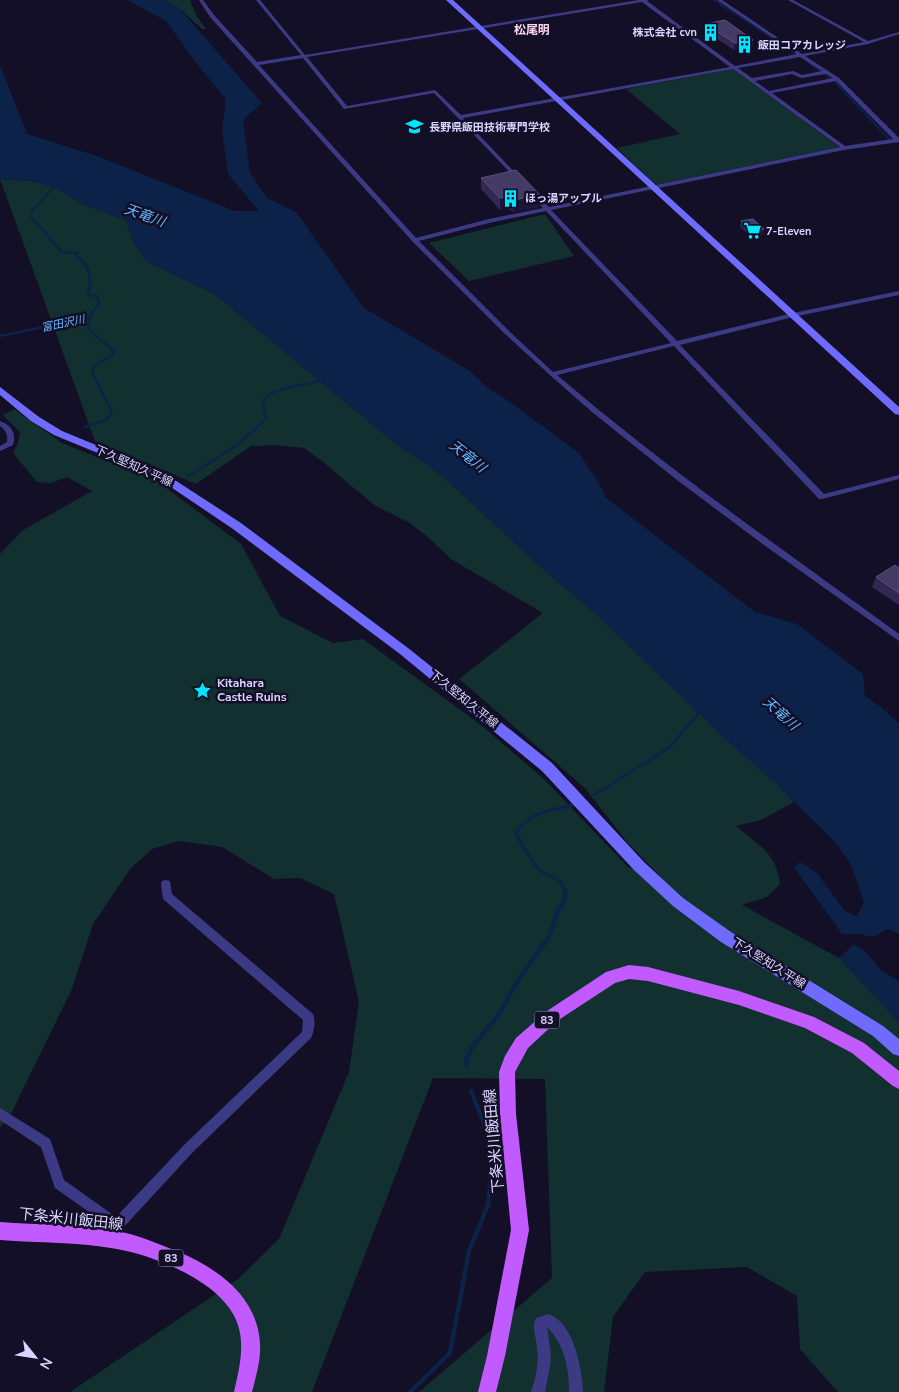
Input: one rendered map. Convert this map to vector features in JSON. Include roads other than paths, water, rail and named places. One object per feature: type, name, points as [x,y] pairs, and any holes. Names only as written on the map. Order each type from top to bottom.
[{"type":"main road","name":"下条米川飯田線","points":[[487,1392],[496,1356],[520,1230],[508,1114],[507,1072],[510,1061],[522,1043],[564,1006],[610,977],[629,972],[648,974],[739,998],[809,1022],[845,1040],[899,1081]]},
{"type":"main road","name":"下条米川飯田線","points":[[0,1231],[114,1232],[186,1263],[206,1274],[230,1292],[243,1312],[250,1333],[249,1364],[242,1392]]},
{"type":"street","points":[[201,0],[212,16],[445,274],[552,374],[643,449],[899,638]]},
{"type":"street","points":[[258,0],[346,108],[434,92],[522,183]]},
{"type":"street","points":[[449,0],[899,412]]},
{"type":"street","points":[[256,64],[644,0],[844,148]]},
{"type":"street","points":[[719,0],[837,79],[898,141]]},
{"type":"street","points":[[790,0],[868,43]]},
{"type":"street","points":[[460,117],[868,43],[898,35]]},
{"type":"street","points":[[752,80],[793,72],[801,77],[827,72]]},
{"type":"street","points":[[769,92],[837,79]]},
{"type":"street","points":[[414,240],[489,221],[844,148],[898,141]]},
{"type":"street","points":[[529,190],[822,497],[899,477]]},
{"type":"street","points":[[552,374],[793,315],[899,293]]},
{"type":"street","name":"下久堅知久平線","points":[[0,390],[35,418],[58,433],[160,475],[237,526],[411,656],[547,767],[640,866],[678,902],[771,966],[878,1031],[899,1049]]},
{"type":"street","points":[[0,423],[10,431],[12,436],[10,443],[0,449]]},
{"type":"street","points":[[0,1114],[46,1142],[59,1184],[114,1232],[189,1148],[307,1034],[309,1018],[167,896],[166,884]]},
{"type":"street","points":[[538,1392],[541,1383],[543,1361],[543,1342],[539,1332],[540,1322],[549,1320],[557,1327],[571,1354],[576,1392]]},
{"type":"water","name":"天竜川","points":[[127,0],[164,0],[179,8],[262,103],[243,120],[250,173],[267,198],[296,212],[364,308],[470,371],[488,388],[579,453],[603,490],[605,497],[755,612],[797,624],[863,674],[865,696],[881,707],[899,724],[899,934],[888,929],[873,937],[859,934],[842,934],[794,867],[800,862],[817,873],[844,910],[857,917],[864,902],[851,865],[837,844],[769,777],[726,740],[596,614],[543,569],[447,480],[401,448],[216,295],[146,261],[134,243],[126,220],[82,204],[55,187],[31,181],[0,179],[0,65],[27,134],[97,156],[235,211],[259,211],[228,174],[222,131],[226,99],[197,64],[166,21]]},
{"type":"water","points":[[854,944],[866,952],[882,971],[899,981],[899,1022],[839,958]]},
{"type":"waterway","points":[[714,0],[800,56]]},
{"type":"waterway","points":[[807,61],[820,71]]},
{"type":"waterway","points":[[826,75],[831,79]]},
{"type":"waterway","points":[[835,82],[889,139]]},
{"type":"waterway","name":"富田沢川","points":[[34,221],[31,217],[32,211],[56,185]]},
{"type":"waterway","name":"富田沢川","points":[[33,219],[62,252],[77,253],[76,257],[85,264],[90,279],[88,295],[97,296],[99,304],[92,312],[91,317]]},
{"type":"waterway","name":"富田沢川","points":[[0,336],[91,317]]},
{"type":"waterway","points":[[85,427],[106,420],[112,413],[92,372],[94,366],[113,355],[114,351],[89,330],[87,326],[91,317]]},
{"type":"waterway","points":[[188,476],[229,450],[266,418],[263,403],[269,394],[304,384],[327,380]]},
{"type":"waterway","points":[[594,795],[670,747],[702,709]]},
{"type":"waterway","points":[[565,891],[564,886],[558,880],[542,872],[536,866],[516,832],[535,816],[549,810],[573,805]]},
{"type":"waterway","points":[[467,1066],[466,1060],[473,1046],[497,1017],[522,974],[549,937],[558,911],[565,899],[565,891]]},
{"type":"waterway","points":[[410,1392],[450,1353],[469,1251],[488,1205],[493,1154],[487,1131],[471,1091]]},
{"type":"place","name":"株式会社 cvn","points":[[711,32]]},
{"type":"place","name":"飯田コアカレッジ","points":[[744,45]]},
{"type":"place","name":"長野県飯田技術専門学校","points":[[415,127]]},
{"type":"place","name":"ほっ湯アップル","points":[[511,198]]},
{"type":"place","name":"7-Eleven","points":[[752,231]]},
{"type":"place","name":"Kitahara Castle Ruins","points":[[203,690]]},
{"type":"district","name":"松尾明","points":[[532,30]]}]
